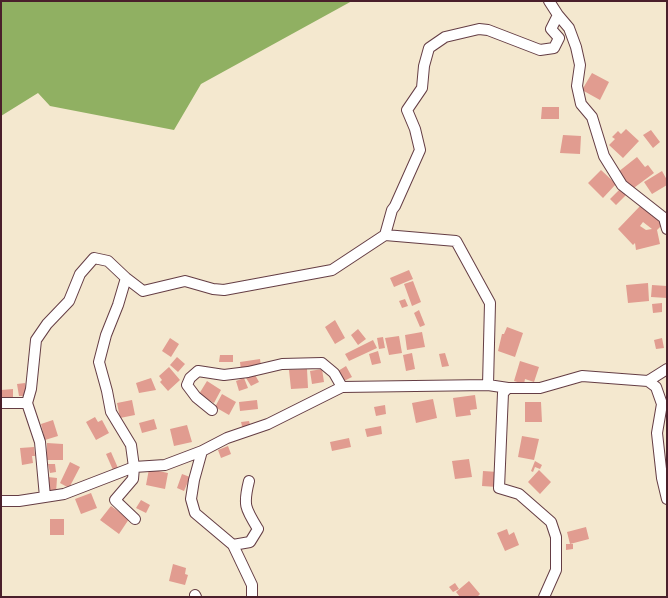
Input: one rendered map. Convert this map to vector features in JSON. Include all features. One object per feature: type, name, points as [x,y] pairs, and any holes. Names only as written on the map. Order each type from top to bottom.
[{"type":"street","points":[[549,1],[569,28],[576,47],[580,65],[577,86],[581,104],[592,117],[604,156],[622,185],[664,218],[667,229]]},
{"type":"street","points":[[385,235],[392,210],[420,150],[415,129],[407,110],[422,88],[424,66],[429,48],[445,37],[479,30],[488,30],[540,50],[554,48],[559,38],[551,29],[558,15]]},
{"type":"street","points":[[45,497],[40,442],[27,403],[31,389],[36,340],[47,324],[69,301],[80,274],[94,258],[108,261],[143,291],[185,281],[214,289],[224,290],[332,270],[385,235],[456,241],[490,303],[488,385]]},
{"type":"street","points":[[126,278],[118,305],[106,335],[99,362],[111,412],[131,445],[134,467],[133,479],[115,500],[135,519]]},
{"type":"street","points":[[212,410],[196,397],[187,384],[190,378],[198,371],[224,375],[248,372],[282,364],[322,363],[334,373],[342,387]]},
{"type":"street","points":[[648,381],[667,369]]},
{"type":"street","points":[[1,501],[19,501],[64,494],[134,467],[165,465],[202,451],[227,438],[268,424],[342,387],[488,385],[508,388],[540,388],[582,376],[648,381],[656,387],[662,404],[657,433],[662,478],[667,499]]},
{"type":"street","points":[[508,388],[503,393],[499,488],[519,494],[551,522],[556,537],[556,570],[544,597]]},
{"type":"street","points":[[1,403],[27,403]]},
{"type":"street","points":[[202,451],[194,480],[191,499],[195,513],[233,545],[252,585],[252,597]]},
{"type":"street","points":[[233,545],[250,542],[258,529],[249,514],[244,499],[249,481]]},
{"type":"green space","points":[[1,1],[352,1],[201,84],[174,130],[50,106],[38,93],[1,116]]},
{"type":"building","points":[[592,73],[609,82],[600,100],[582,90]]},
{"type":"building","points":[[542,107],[559,107],[559,119],[541,119]]},
{"type":"building","points":[[626,129],[639,141],[623,158],[609,145],[615,139],[612,137],[618,131],[621,134]]},
{"type":"building","points":[[651,130],[660,142],[653,148],[643,135]]},
{"type":"building","points":[[563,135],[581,136],[580,154],[560,153]]},
{"type":"building","points":[[637,157],[645,167],[648,165],[654,173],[631,190],[618,172]]},
{"type":"building","points":[[601,170],[616,184],[603,198],[588,183]]},
{"type":"building","points":[[662,171],[667,180],[667,185],[652,194],[644,182]]},
{"type":"building","points":[[620,189],[626,195],[616,205],[610,199]]},
{"type":"building","points":[[642,204],[664,223],[657,230],[660,244],[636,250],[635,243],[633,245],[618,229]],"holes":[[[643,222],[652,229],[646,230],[640,226]]]},
{"type":"building","points":[[409,270],[413,279],[394,287],[390,278]]},
{"type":"building","points":[[413,281],[421,302],[412,306],[404,284]]},
{"type":"building","points":[[648,283],[649,301],[628,303],[626,285]]},
{"type":"building","points":[[652,285],[667,286],[667,298],[651,297]]},
{"type":"building","points":[[405,299],[408,306],[402,308],[399,301]]},
{"type":"building","points":[[662,303],[662,312],[653,313],[652,304]]},
{"type":"building","points":[[419,310],[425,325],[420,327],[414,313]]},
{"type":"building","points":[[335,320],[345,338],[335,344],[325,327]]},
{"type":"building","points":[[507,327],[523,333],[515,357],[498,351],[502,334],[504,334]]},
{"type":"building","points":[[358,329],[366,339],[358,345],[351,335]]},
{"type":"building","points":[[422,332],[425,347],[407,350],[405,335]]},
{"type":"building","points":[[399,336],[402,353],[389,355],[385,338]]},
{"type":"building","points":[[383,337],[385,348],[379,349],[377,338]]},
{"type":"building","points":[[170,338],[179,344],[171,357],[162,351]]},
{"type":"building","points":[[662,338],[664,348],[656,349],[654,340]]},
{"type":"building","points":[[373,340],[377,348],[349,361],[345,354]]},
{"type":"building","points":[[378,351],[381,363],[372,365],[369,354]]},
{"type":"building","points":[[412,353],[415,369],[406,371],[403,355]]},
{"type":"building","points":[[445,353],[449,366],[442,367],[439,354]]},
{"type":"building","points":[[220,355],[233,355],[233,362],[219,362]]},
{"type":"building","points":[[177,357],[185,364],[178,372],[170,365]]},
{"type":"building","points":[[260,359],[261,366],[241,370],[240,362]]},
{"type":"building","points":[[520,361],[539,367],[534,382],[525,379],[524,384],[514,381]]},
{"type":"building","points":[[346,366],[352,377],[344,381],[338,371]]},
{"type":"building","points":[[169,367],[180,380],[168,391],[160,382],[162,380],[159,376]]},
{"type":"building","points":[[307,369],[308,388],[291,389],[289,370]]},
{"type":"building","points":[[322,369],[324,382],[312,384],[310,371]]},
{"type":"building","points":[[254,373],[259,382],[251,386],[246,378]]},
{"type":"building","points":[[151,378],[156,390],[139,393],[136,383]]},
{"type":"building","points":[[244,378],[248,388],[239,391],[236,381]]},
{"type":"building","points":[[207,381],[221,390],[214,403],[199,394]]},
{"type":"building","points":[[25,383],[27,396],[19,396],[17,384]]},
{"type":"building","points":[[13,389],[13,397],[1,398],[1,390]]},
{"type":"building","points":[[222,394],[236,402],[229,415],[215,407]]},
{"type":"building","points":[[475,395],[477,409],[470,410],[471,415],[456,417],[453,398]]},
{"type":"building","points":[[433,399],[437,418],[416,423],[412,403]]},
{"type":"building","points":[[132,400],[135,415],[120,418],[117,403]]},
{"type":"building","points":[[257,400],[258,409],[240,411],[239,402]]},
{"type":"building","points":[[525,402],[541,402],[542,422],[525,422]]},
{"type":"building","points":[[385,405],[386,414],[376,416],[374,407]]},
{"type":"building","points":[[95,417],[98,422],[102,420],[109,433],[96,440],[86,422]]},
{"type":"building","points":[[154,419],[157,429],[142,433],[139,423]]},
{"type":"building","points":[[53,420],[58,436],[45,440],[41,424]]},
{"type":"building","points":[[249,421],[251,428],[243,430],[241,422]]},
{"type":"building","points":[[187,425],[192,442],[174,446],[170,429]]},
{"type":"building","points":[[381,426],[382,434],[367,437],[365,429]]},
{"type":"building","points":[[522,436],[539,439],[534,460],[518,457]]},
{"type":"building","points":[[349,438],[351,447],[332,451],[330,442]]},
{"type":"building","points":[[47,443],[63,444],[63,460],[47,460]]},
{"type":"building","points":[[228,446],[231,454],[221,458],[218,450]]},
{"type":"building","points":[[34,447],[35,456],[32,456],[33,463],[22,465],[20,448]]},
{"type":"building","points":[[111,452],[118,468],[113,470],[106,454]]},
{"type":"building","points":[[469,459],[472,477],[455,479],[452,461]]},
{"type":"building","points":[[535,461],[542,465],[540,469],[535,467],[533,472],[531,471]]},
{"type":"building","points":[[70,462],[80,467],[69,488],[60,483]]},
{"type":"building","points":[[48,464],[55,464],[56,472],[50,473]]},
{"type":"building","points":[[149,469],[168,473],[165,489],[146,485]]},
{"type":"building","points":[[539,470],[551,482],[540,494],[528,482]]},
{"type":"building","points":[[483,471],[498,472],[497,487],[482,486]]},
{"type":"building","points":[[182,474],[190,477],[184,491],[177,488]]},
{"type":"building","points":[[48,477],[57,478],[56,493],[47,492]]},
{"type":"building","points":[[91,493],[97,508],[81,514],[75,499]]},
{"type":"building","points":[[141,500],[150,505],[146,513],[136,508]]},
{"type":"building","points":[[111,506],[129,519],[119,534],[100,520]]},
{"type":"building","points":[[50,519],[64,519],[64,535],[50,535]]},
{"type":"building","points":[[586,527],[589,539],[570,544],[567,532]]},
{"type":"building","points":[[507,529],[509,535],[514,532],[519,545],[505,551],[497,533]]},
{"type":"building","points":[[566,544],[573,544],[573,549],[566,550]]},
{"type":"building","points":[[173,564],[186,568],[185,574],[188,575],[185,585],[169,581]]},
{"type":"building","points":[[469,581],[480,594],[477,597],[460,597],[456,592]]},
{"type":"building","points":[[455,583],[459,589],[453,592],[449,587]]}]
